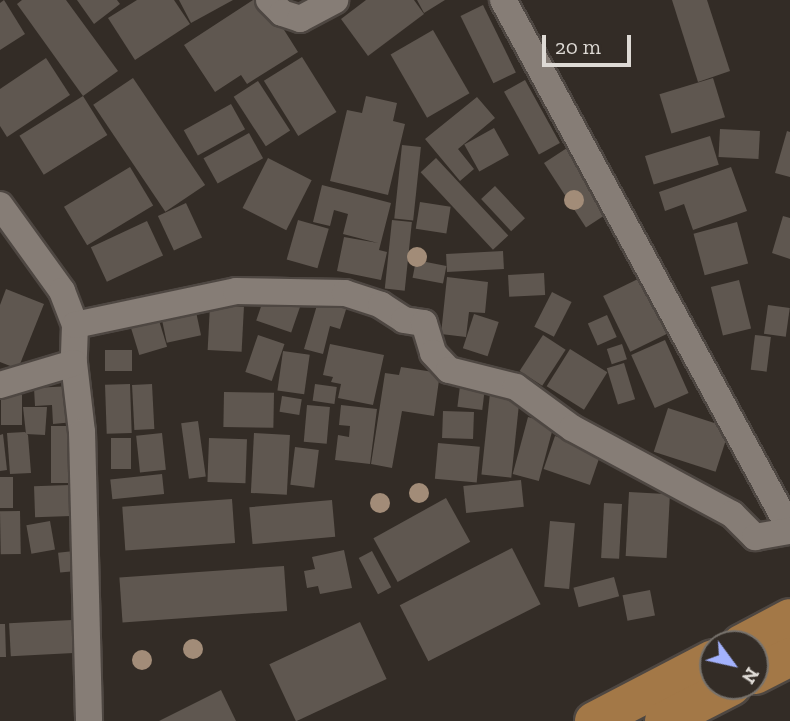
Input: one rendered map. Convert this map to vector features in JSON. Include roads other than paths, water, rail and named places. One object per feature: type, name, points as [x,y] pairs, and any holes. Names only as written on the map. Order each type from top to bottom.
[{"type":"main road","points":[[767,630],[790,618]]},
{"type":"main road","points":[[769,668],[790,657]]},
{"type":"main road","points":[[594,721],[699,666]]},
{"type":"main road","points":[[664,721],[705,700]]},
{"type":"street","points":[[269,0],[282,13],[300,19],[335,0]]},
{"type":"street","points":[[75,325],[236,291],[345,293],[381,305],[404,320],[424,323],[433,352],[449,370],[516,387],[572,428],[732,514],[755,537],[790,530],[503,0]]},
{"type":"street","points":[[0,205],[62,291],[75,325],[74,363],[82,432],[89,721]]},
{"type":"street","points":[[0,385],[74,363]]}]
